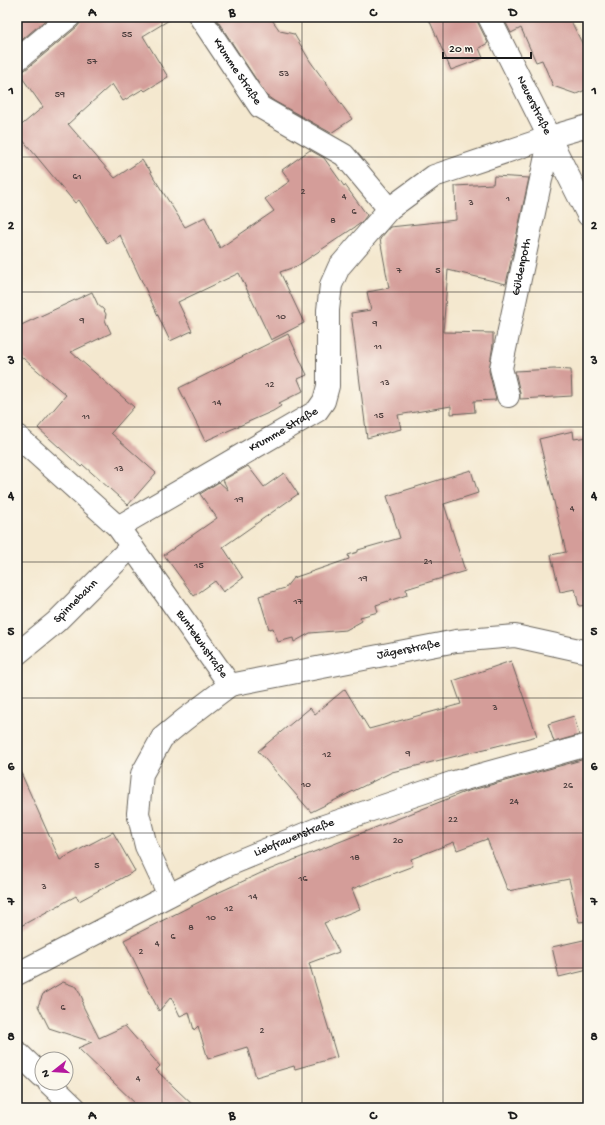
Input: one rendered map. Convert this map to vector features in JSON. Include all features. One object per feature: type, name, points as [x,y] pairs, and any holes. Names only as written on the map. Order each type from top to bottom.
[{"type":"street","points":[[17,60],[69,17]]},
{"type":"street","name":"Krumme Straße","points":[[200,17],[260,107],[344,155],[389,209]]},
{"type":"street","name":"Neuerstraße","points":[[489,17],[550,137],[588,126]]},
{"type":"street","points":[[550,137],[588,215]]},
{"type":"street","name":"Krumme Straße","points":[[118,527],[317,410],[324,400],[328,386],[328,310],[331,285],[339,267],[389,209],[434,176],[550,137]]},
{"type":"street","name":"Güldenpoth","points":[[508,396],[501,368],[550,137]]},
{"type":"street","name":"Buntekuhstraße","points":[[17,436],[118,527],[230,686],[162,738],[142,774],[138,813],[146,846],[169,895]]},
{"type":"street","name":"Spinnebahn","points":[[17,654],[56,622],[132,546]]},
{"type":"street","name":"Jägerstraße","points":[[230,686],[456,641],[515,636],[588,652]]},
{"type":"street","name":"Liebfrauenstraße","points":[[17,974],[226,866],[324,826],[454,782],[588,745]]},
{"type":"street","points":[[17,1052],[34,1068]]},
{"type":"street","points":[[57,1091],[75,1108]]},
{"type":"building","points":[[17,17],[49,17],[17,44]]},
{"type":"building","points":[[81,17],[174,17],[143,36],[168,77],[145,91],[143,89],[123,101],[112,84],[68,124],[115,178],[142,160],[147,168],[148,167],[185,227],[205,217],[220,248],[274,211],[265,199],[290,181],[282,170],[310,150],[324,158],[367,215],[361,223],[297,266],[280,272],[304,323],[271,340],[239,273],[178,302],[192,331],[170,341],[120,235],[107,243],[79,200],[75,203],[17,133],[17,129],[43,107],[18,72],[25,70],[77,27],[81,22]]},
{"type":"building","points":[[215,17],[270,17],[280,31],[294,34],[310,61],[352,119],[331,133],[267,96]]},
{"type":"building","points":[[428,17],[477,17],[478,23],[488,43],[479,48],[483,58],[451,70]]},
{"type":"building","points":[[503,17],[569,17],[588,55],[588,89],[576,94],[553,86],[542,60],[536,62],[521,28],[511,33]]},
{"type":"building","points":[[494,176],[529,178],[506,284],[448,270],[443,332],[493,333],[489,371],[496,400],[474,401],[475,412],[451,414],[451,406],[398,415],[401,429],[367,438],[351,313],[371,310],[367,292],[389,288],[380,239],[390,227],[456,220],[455,186],[493,184]]},
{"type":"building","points":[[92,292],[98,305],[106,314],[105,320],[111,333],[71,352],[134,407],[111,433],[156,473],[128,505],[83,465],[81,467],[38,428],[66,395],[17,353],[17,327]]},
{"type":"building","points":[[288,334],[307,375],[298,379],[303,391],[279,403],[281,406],[273,411],[205,441],[179,388]]},
{"type":"building","points":[[554,369],[571,370],[572,396],[520,399],[515,371]]},
{"type":"building","points":[[573,431],[574,439],[588,437],[588,605],[579,606],[575,589],[560,592],[551,555],[566,552],[539,439]]},
{"type":"building","points":[[248,466],[264,487],[284,473],[298,494],[223,547],[243,578],[223,592],[215,581],[194,596],[164,555],[217,518],[200,494],[219,482],[228,490],[223,480]]},
{"type":"building","points":[[471,470],[478,493],[444,504],[465,571],[406,589],[407,595],[376,605],[378,612],[360,617],[362,621],[346,630],[310,633],[294,642],[293,638],[278,642],[273,628],[269,629],[259,596],[285,588],[293,578],[349,559],[348,555],[358,552],[358,550],[400,538],[387,496]]},
{"type":"building","points":[[511,661],[537,736],[392,772],[311,812],[258,751],[310,708],[315,714],[345,689],[369,729],[461,704],[453,681]]},
{"type":"building","points":[[574,716],[579,735],[554,742],[548,724]]},
{"type":"building","points":[[585,759],[588,773],[588,921],[579,922],[569,879],[508,891],[487,839],[457,850],[454,842],[411,859],[413,866],[352,889],[360,909],[324,923],[339,952],[309,963],[337,1057],[295,1069],[294,1066],[256,1077],[247,1047],[208,1059],[198,1026],[194,1030],[189,1012],[180,1016],[171,997],[159,1011],[124,940],[213,895],[261,873],[465,792]]},
{"type":"building","points":[[17,764],[60,860],[113,832],[135,871],[79,901],[76,896],[17,928]]},
{"type":"building","points":[[588,939],[588,970],[559,977],[552,947]]},
{"type":"building","points":[[63,982],[77,987],[83,1000],[82,1004],[99,1038],[125,1026],[160,1066],[156,1070],[196,1108],[140,1108],[78,1048],[92,1042],[49,1028],[38,1006],[43,994]]}]
